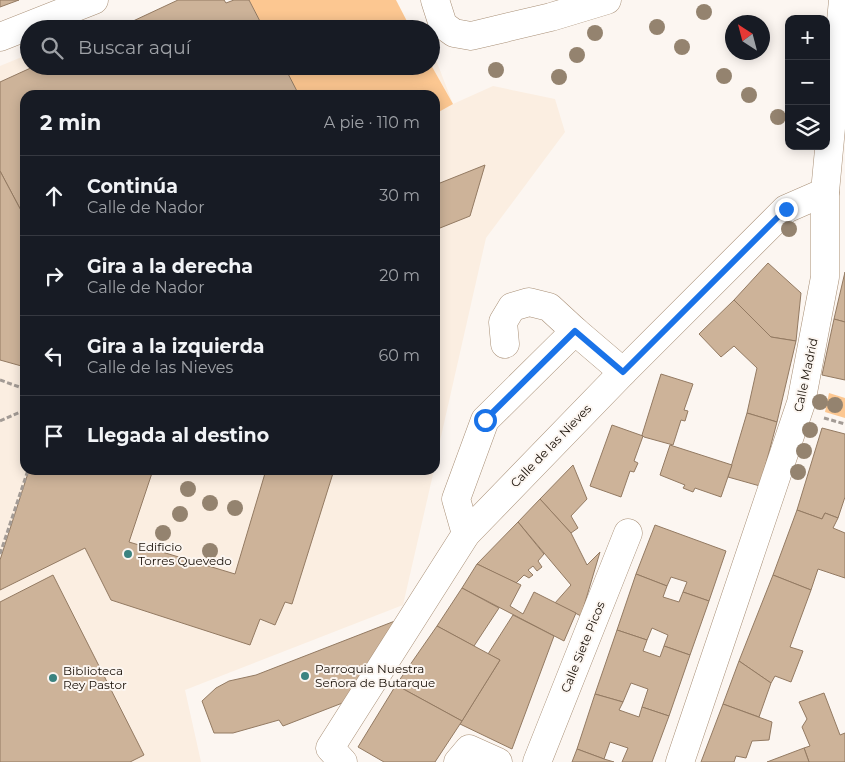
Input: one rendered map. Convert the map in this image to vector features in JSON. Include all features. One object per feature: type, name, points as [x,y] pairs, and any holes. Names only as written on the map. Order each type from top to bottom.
[{"type":"street","points":[[43,20],[94,0]]},
{"type":"street","points":[[434,0],[443,25],[454,33],[470,36],[551,17],[607,0]]},
{"type":"street","name":"Calle Madrid","points":[[680,762],[801,403],[825,276],[825,192],[843,0]]},
{"type":"street","points":[[0,37],[20,29]]},
{"type":"street","name":"Calle de las Nieves","points":[[336,755],[466,534],[623,372],[786,209],[825,192]]},
{"type":"street","points":[[505,344],[503,322],[512,307],[529,302],[549,307],[623,372]]},
{"type":"street","points":[[466,534],[456,499],[485,420],[575,331]]},
{"type":"street","name":"Calle Siete Picos","points":[[538,762],[628,533]]},
{"type":"street","points":[[458,762],[469,749],[498,762]]},
{"type":"path","points":[[0,380],[20,387]]},
{"type":"path","points":[[0,421],[20,412]]},
{"type":"path","points":[[822,418],[845,424]]},
{"type":"path","points":[[0,554],[26,475]]},
{"type":"shaded area","points":[[249,0],[396,0],[406,20],[259,20]]},
{"type":"shaded area","points":[[20,58],[20,75],[440,75],[440,70],[453,104],[493,86],[555,99],[565,132],[486,238],[440,441],[440,90],[20,90],[20,475],[433,475],[403,605],[185,690],[201,762],[0,762],[0,66]]},
{"type":"shaded area","points":[[289,75],[437,75],[453,104],[440,111],[440,90],[296,90]]},
{"type":"shaded area","points":[[829,393],[845,398],[845,418],[825,412]]},
{"type":"building","points":[[0,0],[19,0],[0,7]]},
{"type":"building","points":[[178,0],[224,0],[226,3],[234,0],[249,0],[259,20],[135,20]]},
{"type":"building","points":[[20,73],[20,75],[289,75],[296,90],[20,90],[20,209],[0,171],[0,82]]},
{"type":"building","points":[[485,165],[470,216],[440,228],[440,183]]},
{"type":"building","points":[[0,171],[20,209],[20,366],[0,360]]},
{"type":"building","points":[[768,263],[801,293],[796,341],[771,337],[734,300]]},
{"type":"building","points":[[845,272],[845,322],[834,319]]},
{"type":"building","points":[[734,300],[771,337],[796,341],[777,422],[747,413],[757,368],[734,346],[721,357],[699,334]]},
{"type":"building","points":[[834,319],[845,322],[845,380],[822,375]]},
{"type":"building","points":[[661,374],[693,384],[684,410],[688,411],[685,421],[681,420],[673,445],[642,435]]},
{"type":"building","points":[[747,413],[777,422],[760,486],[728,477]]},
{"type":"building","points":[[612,425],[643,436],[634,461],[638,463],[634,472],[630,471],[621,497],[590,486]]},
{"type":"building","points":[[822,428],[845,434],[845,497],[838,518],[825,513],[822,519],[797,510]]},
{"type":"building","points":[[670,445],[732,465],[721,497],[695,488],[693,492],[683,488],[685,485],[660,475]]},
{"type":"building","points":[[573,465],[587,499],[571,516],[578,528],[571,533],[540,499]]},
{"type":"building","name":"Edificio Torres Quevedo","points":[[27,475],[151,475],[129,542],[235,574],[265,475],[332,475],[292,604],[285,602],[275,625],[260,619],[250,645],[111,600],[85,548],[0,590],[0,560]]},
{"type":"building","points":[[540,499],[571,533],[587,565],[600,552],[581,616],[555,603],[571,585],[518,522]]},
{"type":"building","points":[[797,510],[822,519],[825,513],[838,518],[833,528],[845,533],[845,578],[818,569],[811,590],[773,575]]},
{"type":"building","points":[[518,522],[544,554],[538,561],[542,567],[537,571],[533,566],[528,570],[533,575],[529,578],[524,575],[516,583],[477,564]]},
{"type":"building","points":[[655,525],[726,551],[709,601],[683,592],[687,582],[671,577],[667,586],[636,574]]},
{"type":"building","points":[[477,564],[521,585],[510,606],[523,614],[534,592],[576,613],[564,641],[462,588]]},
{"type":"building","points":[[636,574],[667,586],[663,597],[679,602],[683,592],[709,601],[690,655],[664,646],[668,635],[652,628],[647,640],[617,630]]},
{"type":"building","name":"Biblioteca Rey Pastor","points":[[53,575],[144,755],[130,762],[0,762],[0,602]]},
{"type":"building","points":[[773,575],[811,590],[790,647],[803,651],[791,682],[775,676],[771,683],[739,661]]},
{"type":"building","points":[[462,588],[499,608],[474,646],[437,626]]},
{"type":"building","points":[[513,615],[554,636],[512,749],[460,724],[500,660],[488,654]]},
{"type":"building","name":"Parroquia Nuestra Señora de Butarque","points":[[400,619],[345,702],[283,726],[279,720],[233,733],[214,733],[202,701],[216,688],[229,681],[256,675]]},
{"type":"building","points":[[437,626],[500,660],[462,721],[396,685]]},
{"type":"building","points":[[617,630],[647,640],[643,651],[660,657],[664,646],[690,655],[669,716],[642,707],[648,689],[631,683],[623,702],[595,694]]},
{"type":"building","points":[[739,661],[771,683],[759,717],[723,704]]},
{"type":"building","points":[[396,685],[462,721],[435,762],[384,762],[358,747]]},
{"type":"building","points":[[824,693],[840,735],[845,733],[845,762],[809,762],[804,748],[810,746],[802,727],[807,719],[799,702]]},
{"type":"building","points":[[595,694],[623,702],[619,710],[639,717],[642,707],[669,716],[652,762],[622,762],[628,748],[610,742],[604,759],[577,749]]},
{"type":"building","points":[[723,704],[772,722],[769,740],[752,741],[746,758],[736,756],[734,762],[701,762]]},
{"type":"building","points":[[804,748],[809,762],[767,762]]},
{"type":"building","points":[[577,749],[604,759],[614,762],[572,762]]},
{"type":"place","name":"Edificio Torres Quevedo","points":[[128,554]]},
{"type":"place","name":"Parroquia Nuestra Señora de Butarque","points":[[305,676]]},
{"type":"place","name":"Biblioteca Rey Pastor","points":[[53,678]]},
{"type":"route","points":[[485,420],[575,331],[623,372],[786,209]]}]
